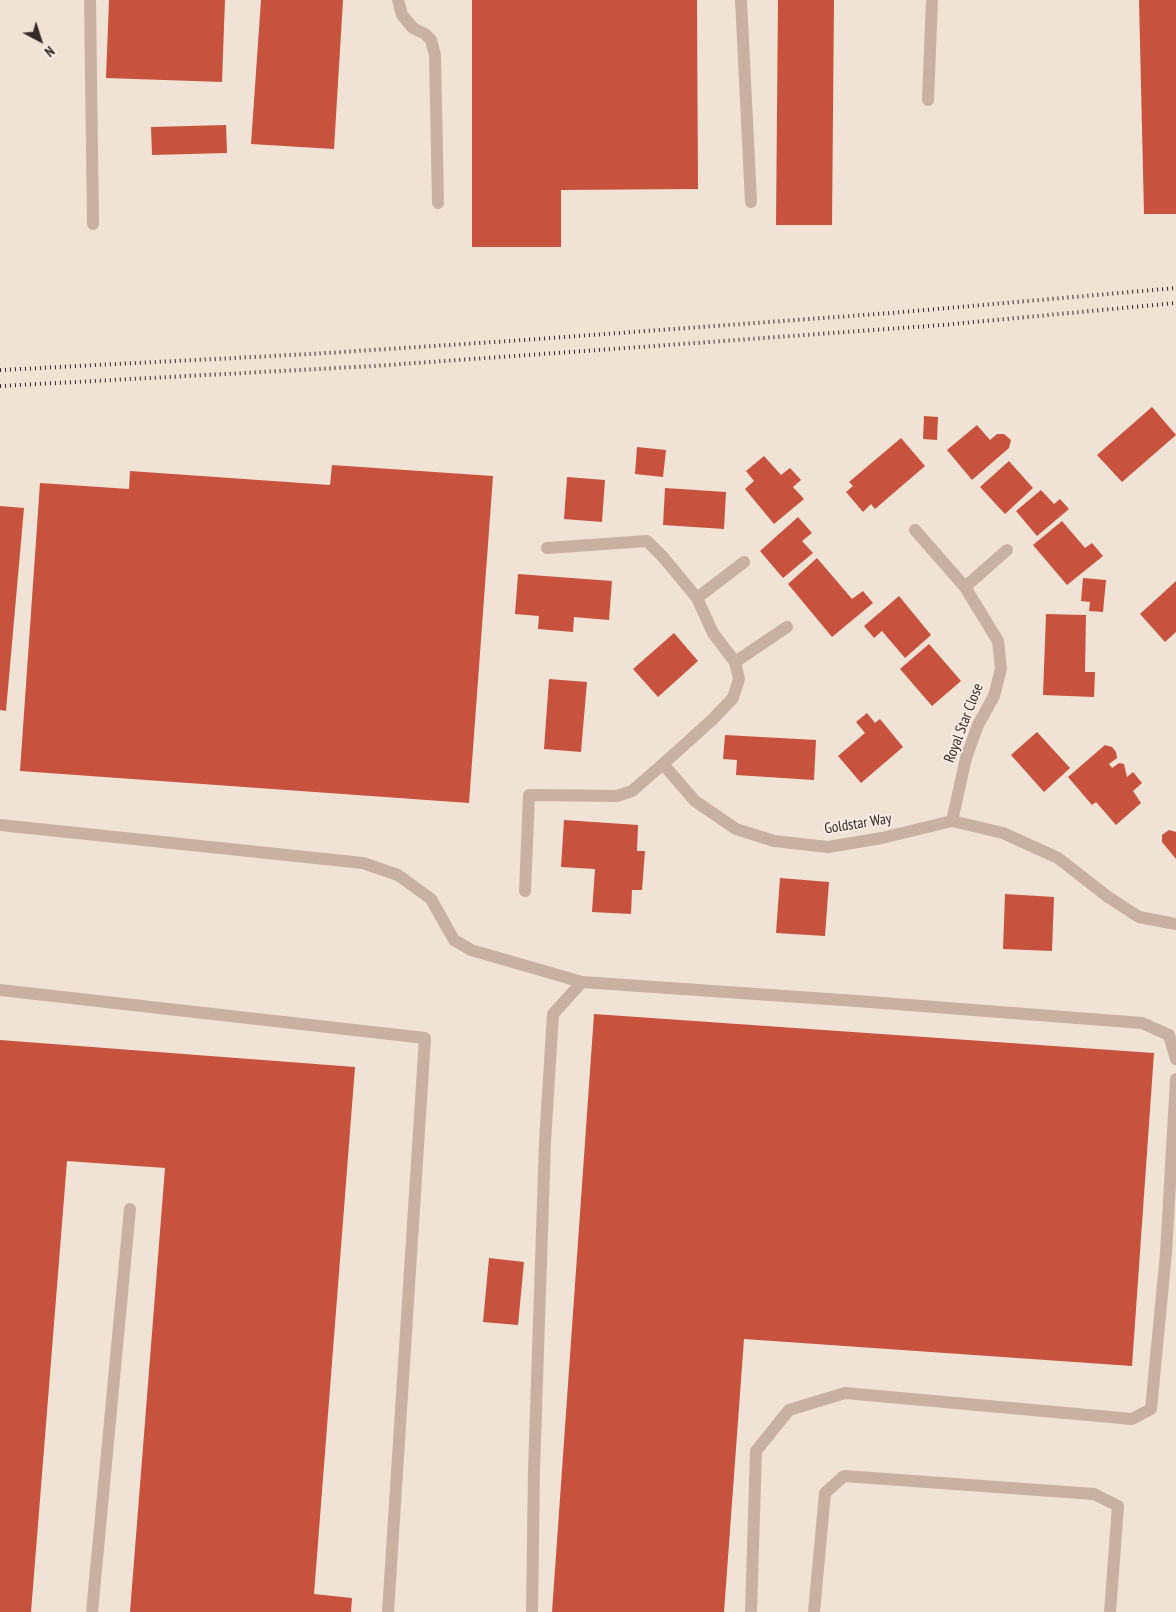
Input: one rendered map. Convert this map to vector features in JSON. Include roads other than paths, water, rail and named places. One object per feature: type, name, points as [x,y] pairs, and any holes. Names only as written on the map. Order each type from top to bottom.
[{"type":"street","points":[[90,0],[93,224]]},
{"type":"street","points":[[398,0],[402,15],[413,28],[425,34],[431,40],[435,54],[438,203]]},
{"type":"street","points":[[740,0],[751,202]]},
{"type":"street","points":[[928,100],[932,0]]},
{"type":"street","name":"Royal Star Close","points":[[915,530],[965,587],[998,641],[1001,669],[994,696],[978,725],[966,758],[952,821]]},
{"type":"street","points":[[524,891],[529,795],[617,796],[632,791],[712,720],[733,698],[739,678],[735,662],[713,633],[697,598],[647,541],[547,548]]},
{"type":"street","points":[[965,587],[1007,550]]},
{"type":"street","points":[[697,598],[744,562]]},
{"type":"street","points":[[735,662],[787,627]]},
{"type":"street","name":"Goldstar Way","points":[[663,764],[695,801],[736,829],[774,841],[828,848],[882,838],[952,821],[1003,833],[1058,858],[1108,897],[1140,917],[1176,924]]},
{"type":"street","points":[[0,826],[363,863],[398,875],[431,899],[454,940],[471,950],[582,982],[1142,1023],[1169,1035],[1176,1059]]},
{"type":"street","points":[[532,1612],[534,1470],[544,1162],[553,1014],[582,982]]},
{"type":"street","points":[[0,990],[425,1038],[388,1612]]},
{"type":"street","points":[[751,1612],[756,1451],[789,1410],[845,1393],[1132,1419],[1151,1409],[1166,1253],[1176,1079]]},
{"type":"street","points":[[92,1612],[130,1209]]},
{"type":"street","points":[[814,1612],[825,1493],[844,1476],[1094,1494],[1118,1506],[1110,1612]]},
{"type":"railway","points":[[0,370],[311,354],[510,341],[891,313],[1176,288]]},
{"type":"railway","points":[[0,386],[374,366],[942,325],[1176,303]]}]
